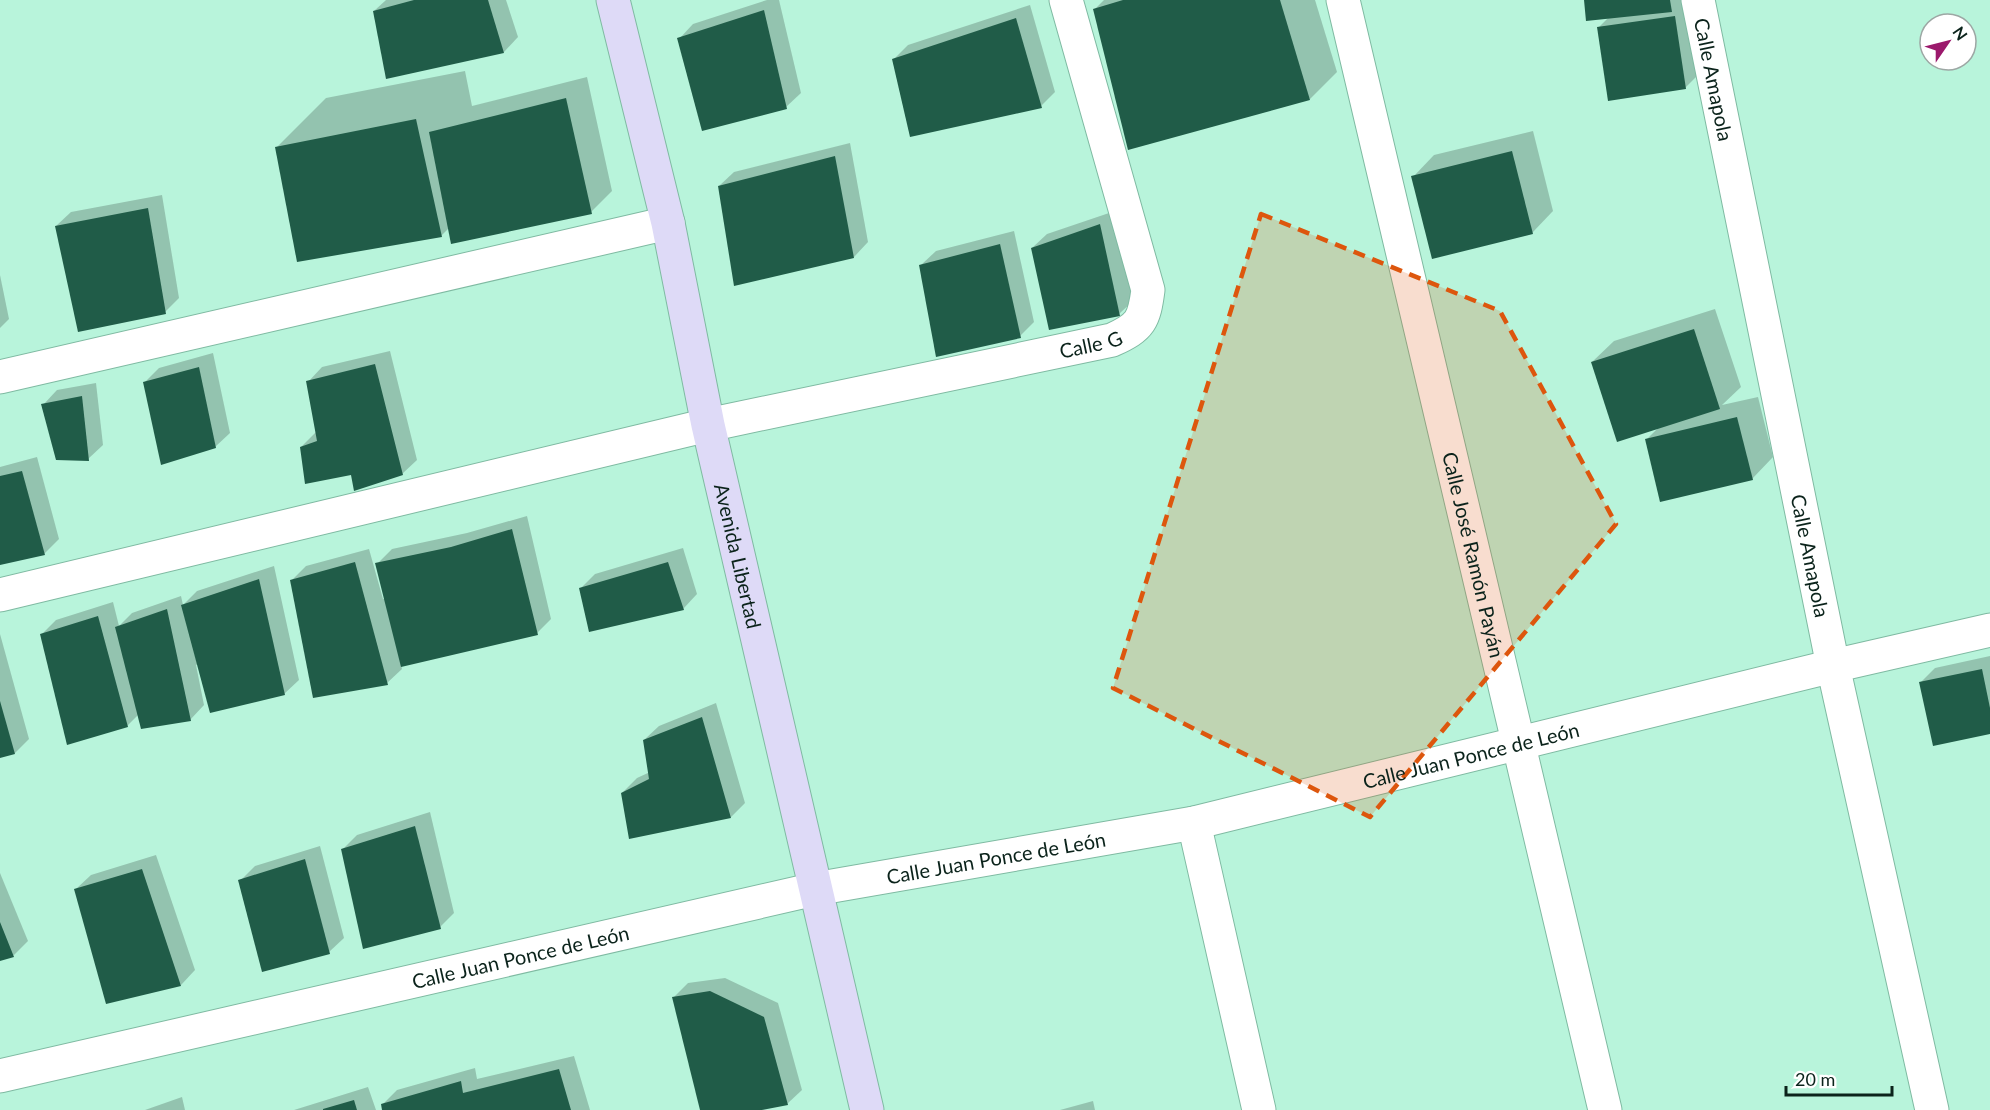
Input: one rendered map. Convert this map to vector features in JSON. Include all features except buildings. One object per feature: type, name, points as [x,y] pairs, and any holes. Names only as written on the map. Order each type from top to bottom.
[{"type":"street","name":"Avenida Libertad","points":[[613,0],[668,223],[708,425],[867,1110]]},
{"type":"street","name":"Calle G","points":[[0,595],[708,425],[1112,340],[1131,332],[1145,314],[1148,290],[1066,0]]},
{"type":"street","name":"Calle José Ramón Payán","points":[[1343,0],[1605,1110]]},
{"type":"street","name":"Calle Amapola","points":[[1698,0],[1833,666],[1932,1110]]},
{"type":"street","points":[[0,377],[668,223]]},
{"type":"street","name":"Calle Juan Ponce de León","points":[[0,1076],[815,889],[1194,823],[1833,666],[1990,630]]},
{"type":"street","points":[[1194,823],[1259,1110]]},
{"type":"highlighted area","points":[[1261,214],[1500,311],[1616,524],[1370,817],[1113,688]]}]
